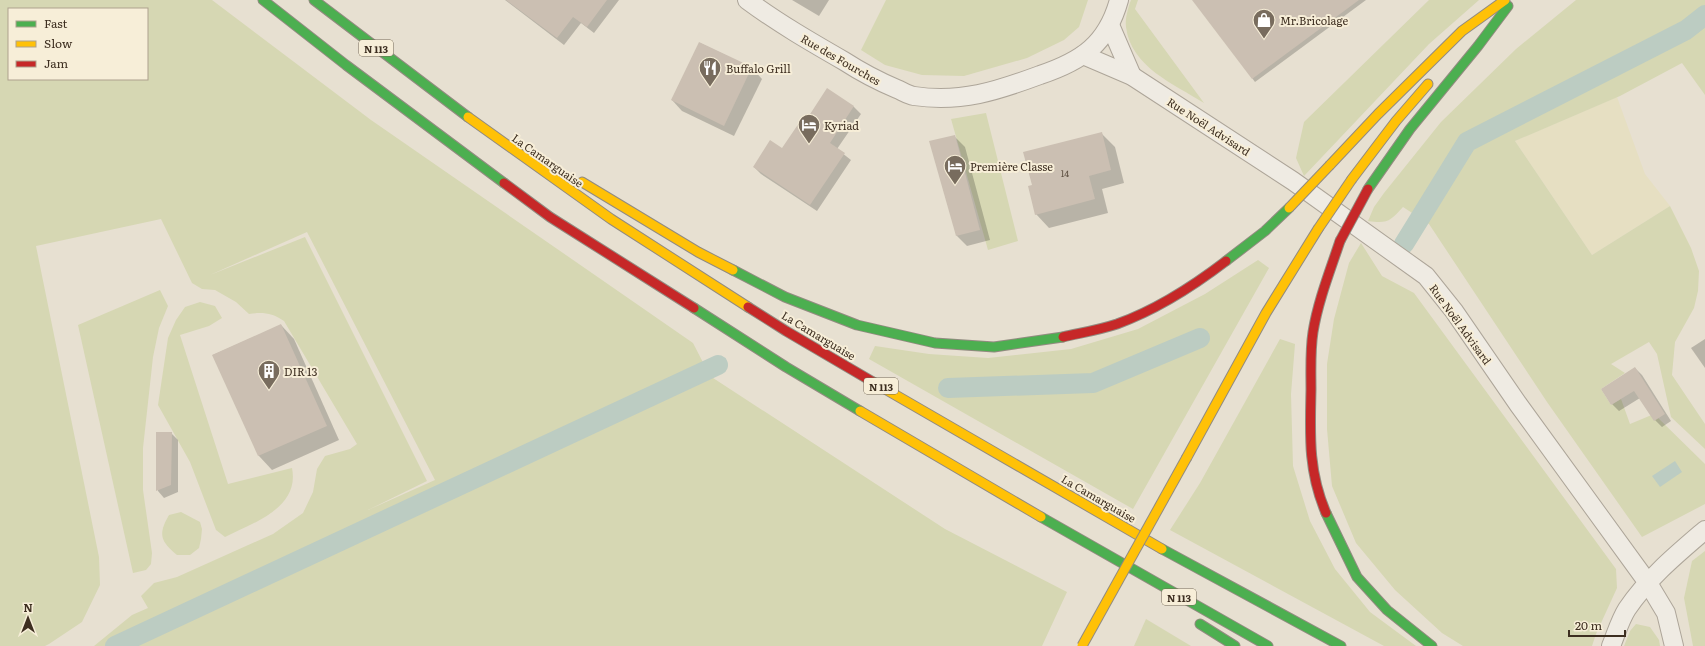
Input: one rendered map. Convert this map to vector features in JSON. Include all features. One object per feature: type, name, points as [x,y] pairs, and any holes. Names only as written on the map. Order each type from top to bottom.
[{"type":"highway","name":"N 113","points":[[263,0],[352,69],[550,217],[786,367],[1091,547],[1268,646]]},
{"type":"highway","name":"La Camarguaise","points":[[314,0],[438,96],[611,219],[786,331],[1166,551],[1341,646]]},
{"type":"highway","points":[[575,178],[698,252],[785,297],[857,325],[935,343],[994,346],[1058,338],[1116,324],[1164,303],[1209,274],[1264,231],[1289,208],[1378,114],[1462,31],[1505,0]]},
{"type":"highway","points":[[1476,32],[1510,0]]},
{"type":"highway","points":[[1432,646],[1387,610],[1357,577],[1336,536],[1318,494],[1310,449],[1311,355],[1313,332],[1320,302],[1340,241],[1368,190],[1410,129],[1478,46],[1513,0]]},
{"type":"highway","points":[[1082,646],[1266,313],[1318,229],[1352,179],[1396,121],[1435,76]]},
{"type":"highway","points":[[438,96],[541,158]]},
{"type":"highway","points":[[1091,547],[1141,584]]},
{"type":"highway","points":[[1191,619],[1235,646]]},
{"type":"street","name":"Rue des Fourches","points":[[747,0],[773,19],[876,80],[912,96],[948,98],[979,95],[996,91],[1058,69],[1083,55],[1102,39],[1114,18],[1119,0]]},
{"type":"street","points":[[1110,25],[1132,76]]},
{"type":"street","name":"Rue Noël Advisard","points":[[1083,55],[1132,76],[1243,148],[1426,276],[1454,311],[1518,404],[1648,583],[1666,613],[1674,646]]},
{"type":"street","points":[[1611,646],[1626,610],[1648,583],[1672,558],[1705,530]]},
{"type":"shaded area","points":[[1617,97],[1645,174],[1670,206],[1592,255],[1515,141]]},
{"type":"shaded area","points":[[1675,461],[1682,472],[1660,487],[1652,476]]},
{"type":"green space","points":[[0,0],[212,0],[371,120],[693,343],[710,376],[945,529],[1067,592],[1042,646],[94,646],[132,615],[148,608],[141,596],[154,583],[177,577],[273,534],[303,513],[313,492],[317,469],[325,456],[350,449],[357,444],[284,321],[267,314],[249,314],[236,302],[215,290],[202,289],[192,283],[161,219],[36,246],[99,557],[100,585],[82,622],[45,646],[0,646]],"holes":[[[307,232],[435,480],[368,510],[427,481],[305,237],[210,275]]]},
{"type":"green space","points":[[886,0],[1088,0],[1079,27],[1064,40],[1027,58],[964,76],[922,75],[885,65],[861,50]]},
{"type":"green space","points":[[1131,0],[1138,0],[1135,9],[1204,103],[1156,73],[1145,64],[1136,53],[1130,41],[1126,27],[1126,17]]},
{"type":"green space","points":[[1429,0],[1479,0],[1429,44],[1304,176],[1296,158],[1304,122]]},
{"type":"green space","points":[[1576,0],[1705,0],[1705,95],[1682,63],[1620,96],[1515,141],[1592,255],[1670,206],[1691,248],[1699,271],[1698,291],[1694,308],[1675,342],[1672,375],[1705,424],[1705,449],[1671,417],[1657,354],[1649,342],[1611,364],[1625,373],[1601,389],[1611,405],[1621,399],[1630,424],[1654,414],[1705,464],[1705,504],[1642,537],[1547,402],[1429,224],[1403,207],[1395,216],[1384,222],[1368,221],[1374,207],[1384,193],[1441,122],[1516,49]]},
{"type":"green space","points":[[986,113],[1018,241],[988,250],[951,119]]},
{"type":"green space","points":[[1361,243],[1382,276],[1414,293],[1616,569],[1617,588],[1592,646],[1463,646],[1442,633],[1395,590],[1356,543],[1332,486],[1327,429],[1327,364],[1334,319],[1349,263]]},
{"type":"green space","points":[[1258,260],[1269,268],[1133,509],[869,359],[875,346],[929,354],[988,358],[1071,349],[1138,329],[1205,294]]},
{"type":"green space","points":[[160,290],[168,306],[159,328],[153,357],[143,448],[143,490],[152,553],[151,564],[146,570],[133,573],[78,325]]},
{"type":"green space","points":[[200,302],[215,306],[222,318],[209,326],[180,335],[228,484],[292,468],[293,482],[289,494],[282,504],[261,520],[225,537],[216,530],[190,462],[158,405],[168,338],[176,320],[185,307]]},
{"type":"green space","points":[[1280,339],[1295,344],[1291,394],[1293,466],[1310,521],[1335,569],[1370,612],[1416,646],[1384,646],[1170,530],[1200,483]]},
{"type":"green space","points":[[181,512],[200,522],[202,529],[199,548],[190,555],[177,555],[167,546],[162,537],[163,527],[169,515]]},
{"type":"green space","points":[[1705,551],[1705,646],[1693,646],[1684,598],[1692,561]]},
{"type":"green space","points":[[1146,619],[1191,646],[1134,646]]},
{"type":"green space","points":[[1636,624],[1650,627],[1659,640],[1660,646],[1624,646],[1630,631]]},
{"type":"building","points":[[506,0],[607,0],[587,27],[573,17],[557,38]]},
{"type":"building","name":"Mr.Bricolage","points":[[1192,0],[1359,0],[1252,79]]},
{"type":"building","name":"Buffalo Grill","points":[[699,42],[752,67],[724,126],[671,100]]},
{"type":"building","name":"Kyriad","points":[[827,88],[854,106],[830,143],[845,153],[810,205],[753,167],[770,140],[782,148],[799,123],[803,125]]},
{"type":"building","points":[[1102,132],[1111,170],[1089,176],[1095,199],[1035,215],[1028,186],[1032,185],[1023,152]]},
{"type":"building","name":"Première Classe","points":[[955,135],[980,230],[956,236],[929,141]]},
{"type":"building","name":"DIR 13","points":[[281,324],[327,426],[258,456],[212,355]]},
{"type":"building","points":[[1635,367],[1665,414],[1654,421],[1634,391],[1611,405],[1601,389]]},
{"type":"building","points":[[156,432],[172,432],[171,485],[156,491]]},
{"type":"waterway","points":[[1404,244],[1467,142],[1686,30],[1705,15]]},
{"type":"waterway","points":[[948,388],[1093,383],[1200,338]]},
{"type":"waterway","points":[[115,646],[718,365]]},
{"type":"traffic: fast","points":[[263,0],[346,65],[504,183]]},
{"type":"traffic: fast","points":[[314,0],[468,117]]},
{"type":"traffic: fast","points":[[1368,189],[1410,129],[1478,46],[1508,6]]},
{"type":"traffic: fast","points":[[1226,261],[1265,231],[1289,208]]},
{"type":"traffic: fast","points":[[733,270],[785,297],[857,325],[935,343],[994,347],[1063,337]]},
{"type":"traffic: fast","points":[[694,308],[786,367],[860,411]]},
{"type":"traffic: fast","points":[[1326,513],[1357,577],[1387,610],[1432,646]]},
{"type":"traffic: fast","points":[[1041,517],[1268,646]]},
{"type":"traffic: fast","points":[[1162,549],[1341,646]]},
{"type":"traffic: fast","points":[[1200,624],[1235,646]]},
{"type":"traffic: slow","points":[[1330,165],[1378,114],[1462,31],[1505,0]]},
{"type":"traffic: slow","points":[[1352,179],[1396,121],[1428,84]]},
{"type":"traffic: slow","points":[[468,117],[611,219],[748,307]]},
{"type":"traffic: slow","points":[[1289,208],[1330,165]]},
{"type":"traffic: slow","points":[[1318,229],[1352,179]]},
{"type":"traffic: slow","points":[[582,182],[698,252],[733,270]]},
{"type":"traffic: slow","points":[[1187,457],[1266,313],[1318,229]]},
{"type":"traffic: slow","points":[[873,382],[1162,549]]},
{"type":"traffic: slow","points":[[860,411],[1041,517]]},
{"type":"traffic: slow","points":[[1082,646],[1187,457]]},
{"type":"traffic: jam","points":[[504,183],[550,217],[694,308]]},
{"type":"traffic: jam","points":[[1340,241],[1368,189]]},
{"type":"traffic: jam","points":[[1326,513],[1320,498],[1311,453],[1311,346],[1318,309],[1340,241]]},
{"type":"traffic: jam","points":[[1063,337],[1117,324],[1146,312],[1187,289],[1226,261]]},
{"type":"traffic: jam","points":[[748,307],[873,382]]},
{"type":"place","name":"Mr.Bricolage","points":[[1264,40]]},
{"type":"place","name":"Buffalo Grill","points":[[710,88]]},
{"type":"place","name":"Kyriad","points":[[809,144]]},
{"type":"place","name":"Première Classe","points":[[955,186]]},
{"type":"place","name":"DIR 13","points":[[269,390]]}]
